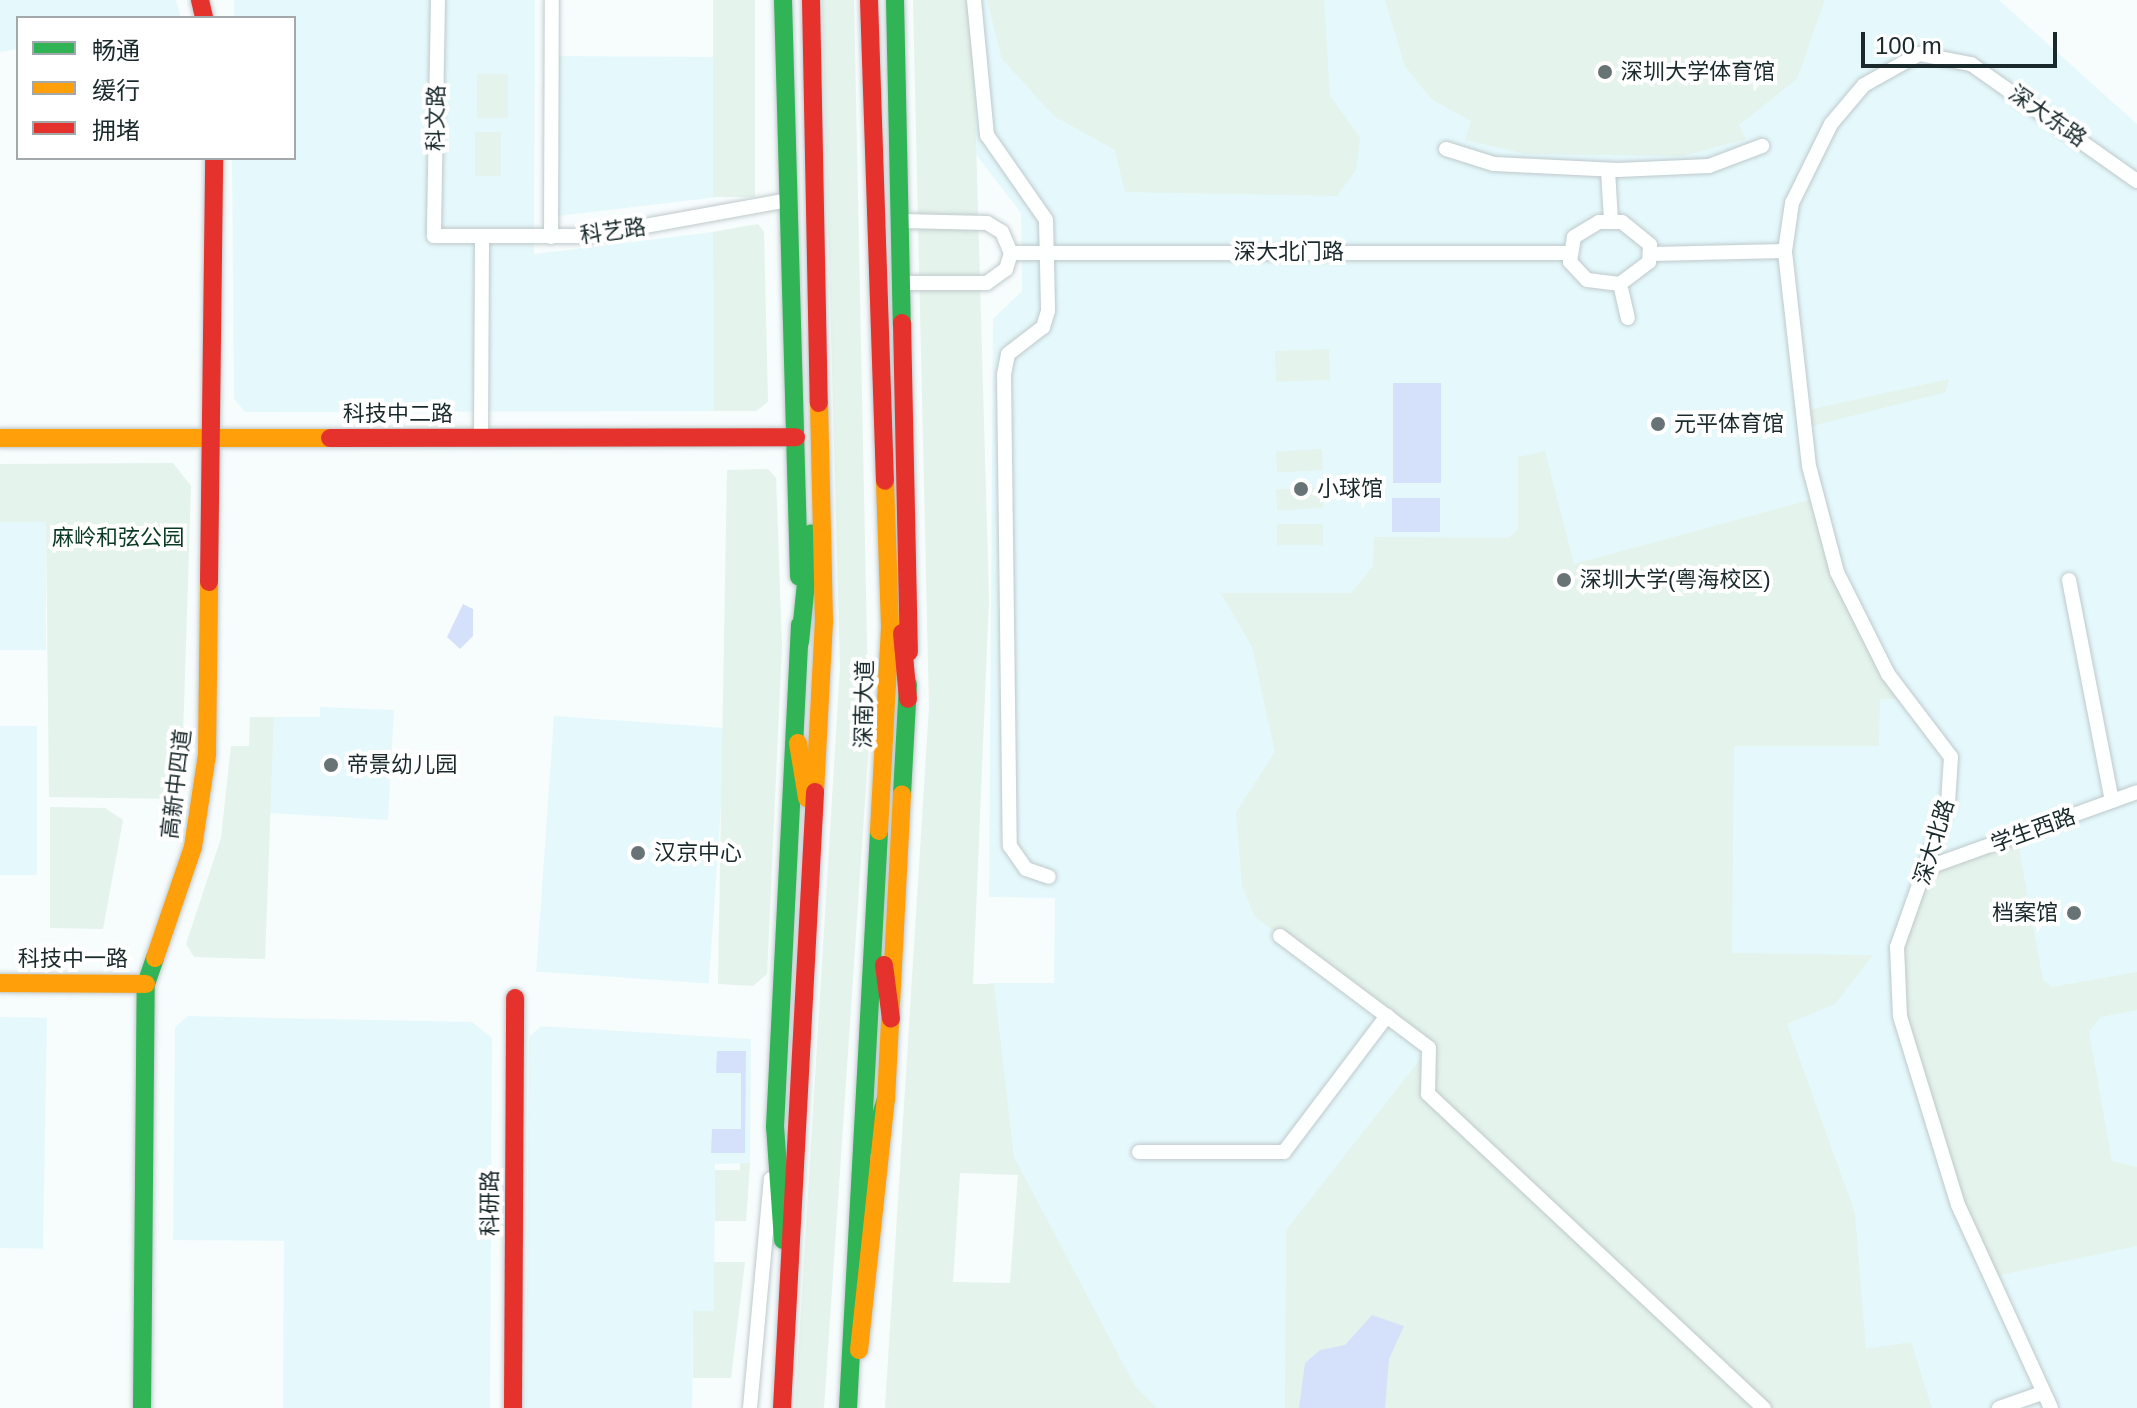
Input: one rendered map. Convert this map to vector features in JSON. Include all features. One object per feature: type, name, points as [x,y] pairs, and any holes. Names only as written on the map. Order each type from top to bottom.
[{"type":"main road","points":[[783,0],[800,642],[798,743],[775,1127],[788,1308]]},
{"type":"main road","points":[[804,0],[812,61]]},
{"type":"main road","name":"深南大道","points":[[782,1408],[814,847],[822,422],[811,0]]},
{"type":"main road","name":"深南大道","points":[[848,1408],[890,640],[887,441],[869,0]]},
{"type":"main road","points":[[872,58],[876,0]]},
{"type":"main road","points":[[848,1408],[886,1099],[908,699],[905,283],[895,0]]},
{"type":"main road","name":"高新中四道","points":[[142,1408],[146,984],[193,847],[207,754],[214,160]]},
{"type":"main road","points":[[800,642],[822,422]]},
{"type":"main road","name":"科技中二路","points":[[0,438],[796,437]]},
{"type":"main road","points":[[887,441],[908,699]]},
{"type":"main road","points":[[798,743],[814,847]]},
{"type":"main road","points":[[877,916],[891,1019]]},
{"type":"main road","name":"科技中一路","points":[[0,983],[146,984]]},
{"type":"main road","name":"科研路","points":[[513,1408],[515,998]]},
{"type":"main road","points":[[862,1180],[886,1099]]},
{"type":"main road","points":[[772,1408],[786,1346]]},
{"type":"street","name":"科文路","points":[[434,236],[438,0]]},
{"type":"street","points":[[551,237],[552,0]]},
{"type":"street","points":[[974,0],[987,135],[1018,189],[1043,212],[1049,253],[1048,311],[1043,327],[1008,354],[1004,390],[1010,846],[1026,869],[1049,877]]},
{"type":"street","name":"深大东路","points":[[1785,251],[1792,203],[1831,124],[1864,85],[1919,54],[1971,64],[2137,181]]},
{"type":"street","points":[[1446,149],[1507,166],[1608,170],[1709,166],[1762,146]]},
{"type":"street","points":[[1608,170],[1611,221]]},
{"type":"street","name":"科艺路","points":[[434,236],[551,237],[788,200]]},
{"type":"street","points":[[902,221],[987,223],[1002,232],[1011,253],[1006,269],[987,283],[905,283]]},
{"type":"street","points":[[1611,221],[1643,235],[1651,254],[1643,270],[1620,284],[1587,280],[1568,253],[1580,231],[1611,221]]},
{"type":"street","points":[[481,437],[482,236]]},
{"type":"street","points":[[1651,254],[1785,251]]},
{"type":"street","name":"深大北路","points":[[1785,251],[1806,452],[1837,572],[1888,674],[1951,757],[1948,803],[1929,867],[1897,947],[1900,1016],[1958,1205],[2051,1408]]},
{"type":"street","name":"深大北门路","points":[[1011,253],[1568,253]]},
{"type":"street","points":[[1620,284],[1628,318]]},
{"type":"street","points":[[2069,580],[2112,801]]},
{"type":"street","name":"学生西路","points":[[1929,867],[2137,792]]},
{"type":"street","points":[[1280,936],[1429,1048],[1425,1085],[1438,1104],[1764,1408]]},
{"type":"street","points":[[1139,1152],[1284,1152],[1387,1016]]},
{"type":"street","points":[[750,1408],[775,1127]]},
{"type":"street","points":[[1999,1408],[2042,1393]]},
{"type":"shaded area","points":[[0,0],[176,0],[180,16],[16,16],[16,49],[0,52]]},
{"type":"shaded area","points":[[234,0],[535,0],[534,254],[713,232],[714,411],[245,412],[234,399],[232,160],[296,160],[296,16],[234,16]]},
{"type":"shaded area","name":"深圳大学(粤海校区)","points":[[965,0],[1999,0],[2137,124],[2137,1408],[1146,1408],[1017,1169],[987,1088],[988,983],[1054,983],[1055,898],[989,897],[993,319],[1022,291],[1021,213],[974,152]]},
{"type":"shaded area","points":[[559,56],[714,57],[718,197],[558,216]]},
{"type":"shaded area","points":[[0,522],[46,522],[46,650],[0,650]]},
{"type":"shaded area","name":"帝景幼儿园","points":[[320,707],[394,710],[388,820],[270,813],[274,717],[320,717]]},
{"type":"shaded area","name":"汉京中心","points":[[554,716],[727,728],[709,983],[536,971]]},
{"type":"shaded area","points":[[0,726],[37,726],[37,875],[0,875]]},
{"type":"shaded area","points":[[188,1016],[472,1022],[492,1038],[490,1408],[283,1408],[284,1241],[173,1240],[175,1027]]},
{"type":"shaded area","points":[[0,1017],[47,1018],[43,1249],[0,1248]]},
{"type":"shaded area","points":[[541,1026],[751,1039],[750,1163],[715,1164],[714,1311],[693,1312],[692,1408],[526,1408],[529,1037]]},
{"type":"green space","points":[[713,0],[755,0],[755,197],[713,197]]},
{"type":"green space","points":[[822,0],[854,0],[869,741],[824,1408],[795,1408],[840,667]]},
{"type":"green space","points":[[913,0],[972,0],[989,599],[973,984],[994,984],[1014,1157],[1135,1386],[1157,1408],[885,1408],[929,707]],"holes":[[[960,1173],[1018,1175],[1010,1283],[953,1282]]]},
{"type":"green space","points":[[987,0],[1324,0],[1330,96],[1360,137],[1356,170],[1337,196],[1125,192],[1115,150],[1054,116],[1002,59]]},
{"type":"green space","name":"深圳大学体育馆","points":[[1385,0],[1825,0],[1797,79],[1739,125],[1746,139],[1684,156],[1526,154],[1465,140],[1471,121],[1431,99],[1405,66]]},
{"type":"green space","points":[[477,74],[508,74],[508,118],[477,118]]},
{"type":"green space","points":[[475,132],[501,132],[501,176],[475,176]]},
{"type":"green space","points":[[758,224],[764,232],[768,402],[756,411],[714,411],[713,232]]},
{"type":"green space","points":[[1329,349],[1330,380],[1276,382],[1275,351]]},
{"type":"green space","points":[[1949,379],[1946,392],[1812,426],[1808,410]]},
{"type":"green space","points":[[1322,449],[1323,470],[1277,472],[1276,451]]},
{"type":"green space","points":[[1545,451],[1574,564],[1817,498],[1837,572],[1908,699],[1880,699],[1879,746],[1734,746],[1732,953],[1873,955],[1835,1004],[1787,1024],[1855,1213],[1866,1349],[1911,1342],[1932,1408],[1285,1408],[1286,1230],[1429,1048],[1255,917],[1242,886],[1236,812],[1275,752],[1252,647],[1221,593],[1351,593],[1373,566],[1374,537],[1508,538],[1518,529],[1518,457]]},
{"type":"green space","name":"麻岭和弦公园","points":[[173,463],[191,486],[181,799],[49,797],[46,522],[0,522],[0,464]]},
{"type":"green space","points":[[768,469],[776,478],[782,646],[767,974],[753,986],[718,984],[727,470]]},
{"type":"green space","points":[[1322,487],[1323,508],[1277,510],[1276,489]]},
{"type":"green space","points":[[1277,524],[1323,524],[1323,545],[1277,545]]},
{"type":"green space","points":[[250,717],[274,717],[265,959],[194,957],[186,944],[221,838],[231,746],[249,746]]},
{"type":"green space","points":[[50,807],[105,808],[123,820],[103,929],[50,928]]},
{"type":"green space","points":[[2017,837],[2043,980],[2052,987],[2137,972],[2137,1010],[2101,1017],[2089,1031],[2112,1161],[2137,1167],[2137,1246],[1991,1277],[1958,1205],[1895,975],[1929,867]]},
{"type":"green space","points":[[740,1163],[750,1163],[746,1221],[715,1221],[715,1170],[740,1170]]},
{"type":"green space","points":[[714,1262],[745,1262],[731,1378],[693,1378],[693,1311],[714,1311]]},
{"type":"water","points":[[1393,383],[1441,383],[1441,483],[1393,483]]},
{"type":"water","points":[[1392,498],[1440,498],[1440,532],[1392,532]]},
{"type":"water","points":[[463,604],[473,609],[473,636],[460,649],[447,637]]},
{"type":"water","points":[[717,1051],[746,1051],[745,1153],[711,1153],[712,1129],[741,1129],[741,1073],[716,1073]]},
{"type":"water","points":[[1372,1315],[1404,1326],[1389,1359],[1385,1408],[1299,1408],[1305,1363],[1320,1350],[1345,1345]]},
{"type":"traffic: fast","points":[[783,0],[799,577]]},
{"type":"traffic: fast","points":[[895,0],[902,323]]},
{"type":"traffic: fast","points":[[800,642],[811,534]]},
{"type":"traffic: fast","points":[[783,1240],[775,1127],[800,625]]},
{"type":"traffic: fast","points":[[902,794],[908,684]]},
{"type":"traffic: fast","points":[[848,1408],[879,831]]},
{"type":"traffic: fast","points":[[142,1408],[146,984],[155,958]]},
{"type":"traffic: fast","points":[[872,1145],[886,1099]]},
{"type":"traffic: slow","points":[[815,792],[824,622],[819,403]]},
{"type":"traffic: slow","points":[[0,438],[330,438]]},
{"type":"traffic: slow","points":[[879,831],[890,625],[885,481]]},
{"type":"traffic: slow","points":[[155,958],[193,847],[207,754],[209,582]]},
{"type":"traffic: slow","points":[[798,743],[807,798]]},
{"type":"traffic: slow","points":[[859,1350],[886,1099],[902,794]]},
{"type":"traffic: slow","points":[[0,983],[146,984]]},
{"type":"traffic: jam","points":[[200,0],[204,16]]},
{"type":"traffic: jam","points":[[811,0],[819,403]]},
{"type":"traffic: jam","points":[[869,0],[885,481]]},
{"type":"traffic: jam","points":[[209,582],[214,160]]},
{"type":"traffic: jam","points":[[902,323],[909,652]]},
{"type":"traffic: jam","points":[[330,438],[796,437]]},
{"type":"traffic: jam","points":[[902,633],[908,699]]},
{"type":"traffic: jam","points":[[782,1408],[815,792]]},
{"type":"traffic: jam","points":[[884,965],[891,1019]]},
{"type":"traffic: jam","points":[[513,1408],[515,998]]},
{"type":"place","name":"深圳大学体育馆","points":[[1605,72]]},
{"type":"place","name":"元平体育馆","points":[[1658,424]]},
{"type":"place","name":"小球馆","points":[[1301,489]]},
{"type":"place","name":"深圳大学(粤海校区)","points":[[1564,580]]},
{"type":"place","name":"帝景幼儿园","points":[[331,765]]},
{"type":"place","name":"汉京中心","points":[[638,853]]},
{"type":"place","name":"档案馆","points":[[2074,913]]}]
